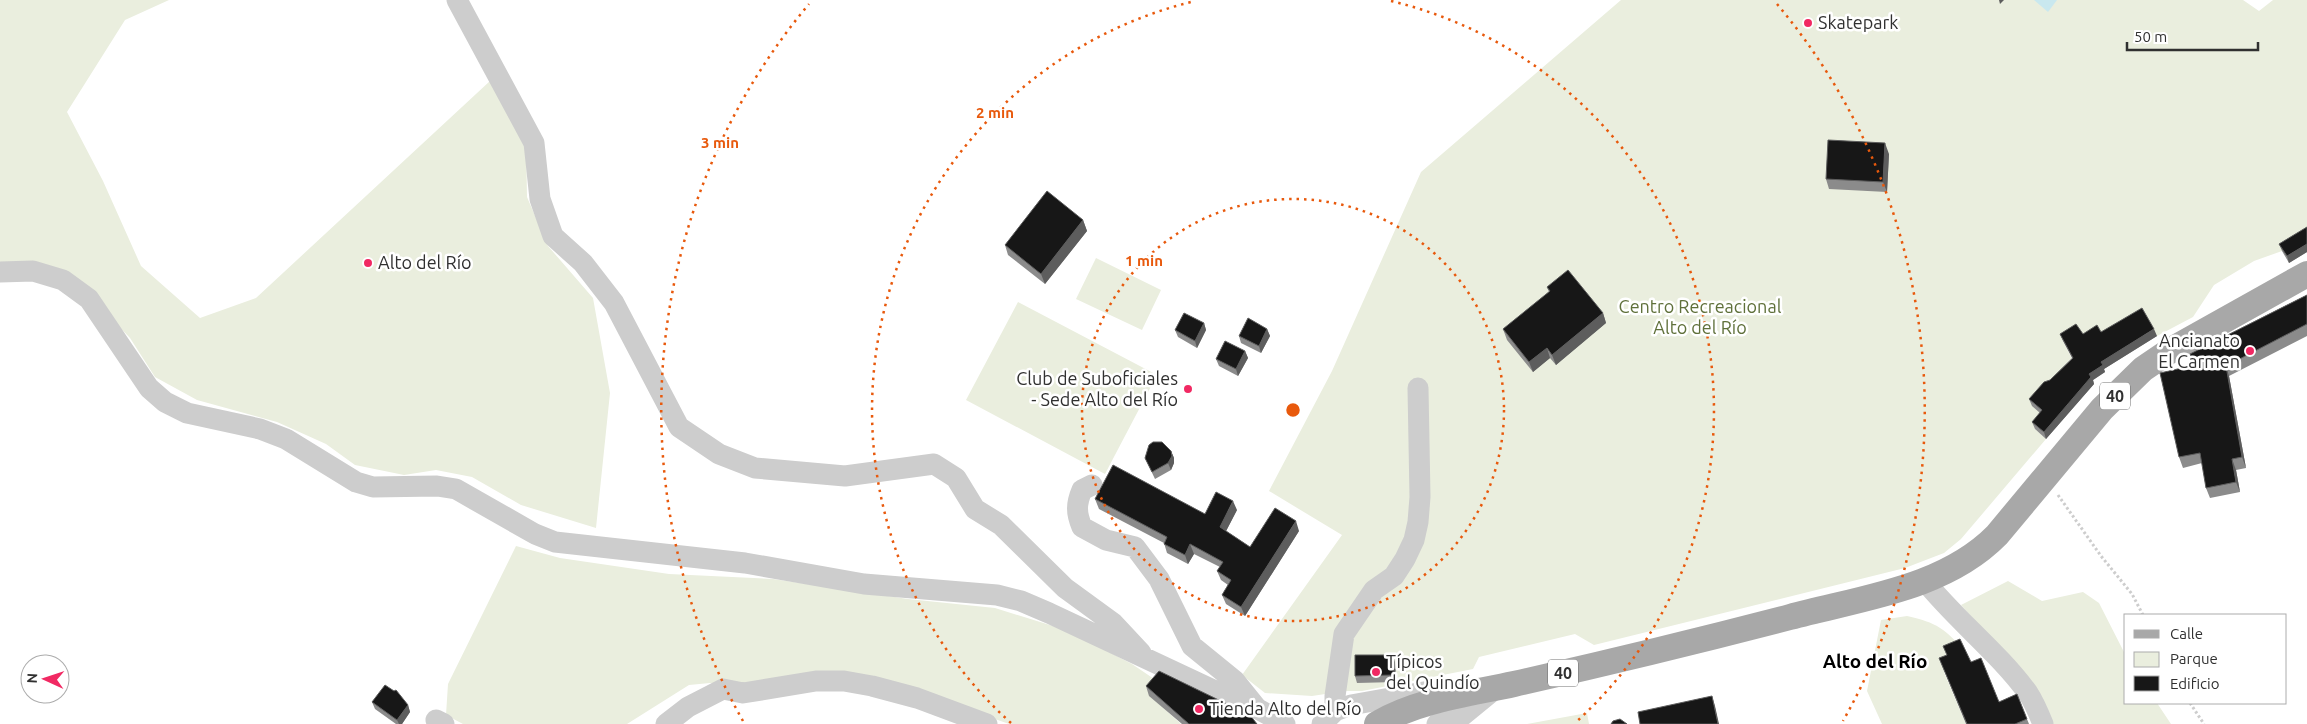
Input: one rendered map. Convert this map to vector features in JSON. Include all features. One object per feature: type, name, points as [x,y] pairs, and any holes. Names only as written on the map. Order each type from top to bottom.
[{"type":"main road","name":"40","points":[[1377,724],[1393,714],[1415,708],[1631,657],[1896,589],[1924,580],[1962,564],[1981,552],[2046,478],[2102,409],[2143,369],[2171,350],[2307,274]]},
{"type":"street","points":[[457,0],[534,143],[540,199],[553,236],[583,263],[614,303],[679,427],[719,454],[755,468],[845,476],[934,464],[956,478],[975,509],[1001,525],[1065,588],[1113,623],[1144,657]]},
{"type":"street","points":[[0,272],[33,271],[63,280],[90,300],[149,388],[165,402],[187,413],[260,429],[286,439],[356,482],[373,487],[437,486],[456,489],[535,534],[555,542],[745,563],[864,584],[997,595],[1021,601],[1243,704],[1258,709],[1285,724]]},
{"type":"street","points":[[1328,718],[1334,696],[1344,634],[1374,590],[1394,576],[1414,540],[1420,497],[1418,388]]},
{"type":"street","points":[[1092,484],[1082,490],[1076,503],[1077,516],[1082,527],[1106,540],[1135,547],[1159,579],[1192,646],[1235,681],[1258,709]]},
{"type":"street","points":[[1924,580],[1967,627],[1999,657],[2029,695],[2044,724]]},
{"type":"street","points":[[1328,718],[1374,700],[1631,657]]},
{"type":"street","points":[[666,724],[688,707],[723,689],[743,693],[816,681],[844,681],[917,698],[987,724]]},
{"type":"street","points":[[1436,724],[1463,715],[1496,688]]},
{"type":"path","points":[[2046,478],[2101,556],[2132,594],[2142,614]]},
{"type":"path","points":[[2191,704],[2204,724]]},
{"type":"green space","points":[[0,0],[169,0],[125,20],[67,112],[103,181],[141,266],[200,318],[256,298],[490,81],[526,141],[527,197],[548,246],[593,298],[610,393],[596,528],[521,505],[472,477],[436,470],[404,475],[355,465],[326,444],[277,422],[197,400],[155,377],[130,338],[89,295],[66,286],[0,275]]},
{"type":"green space","name":"Centro Recreacional Alto del Río","points":[[1621,0],[2243,0],[2259,11],[2273,0],[2307,0],[2307,235],[2282,251],[2254,261],[2214,285],[2193,317],[2157,336],[2123,328],[2063,341],[2075,365],[2045,417],[2035,429],[2046,439],[1961,539],[1944,553],[1905,568],[1594,645],[1575,634],[1479,657],[1473,669],[1362,691],[1345,691],[1312,696],[1265,693],[1242,675],[1342,535],[1269,491],[1332,371],[1421,172]]},
{"type":"green space","points":[[1096,258],[1161,290],[1142,330],[1076,299]]},
{"type":"green space","points":[[1018,302],[1157,375],[1105,474],[966,400]]},
{"type":"green space","points":[[516,546],[560,558],[669,574],[773,579],[908,599],[995,608],[1066,630],[1132,664],[1160,683],[1150,696],[1181,724],[1009,724],[928,695],[710,683],[689,685],[627,724],[463,724],[446,715],[448,684]]},
{"type":"green space","points":[[2008,581],[2042,601],[2083,592],[2099,603],[2124,652],[2124,704],[2158,704],[2171,724],[2052,724],[2036,689],[1961,605]]},
{"type":"green space","points":[[1907,616],[1926,621],[1940,628],[1952,637],[1965,652],[1944,672],[1966,724],[1882,724],[1867,691],[1881,620]]},
{"type":"green space","points":[[1587,713],[1589,724],[1527,724]]},
{"type":"water","points":[[2034,0],[2057,0],[2048,12]]},
{"type":"building","points":[[1828,140],[1885,143],[1883,182],[1826,179]]},
{"type":"building","points":[[1047,191],[1083,220],[1041,274],[1005,245]]},
{"type":"building","points":[[2307,227],[2307,244],[2287,256],[2279,244]]},
{"type":"building","points":[[1568,270],[1603,313],[1552,355],[1547,348],[1529,362],[1503,329],[1550,291],[1547,287]]},
{"type":"building","points":[[2307,295],[2307,324],[2226,366],[2242,457],[2232,459],[2236,482],[2206,488],[2200,453],[2179,457],[2160,373],[2195,365],[2190,354]]},
{"type":"building","points":[[2142,308],[2154,329],[2101,362],[2103,365],[2089,374],[2091,377],[2044,432],[2032,422],[2042,410],[2029,399],[2044,382],[2050,380],[2073,358],[2060,334],[2076,324],[2083,334],[2097,325],[2101,332]]},
{"type":"building","points":[[1184,313],[1204,323],[1195,341],[1175,330]]},
{"type":"building","points":[[1248,318],[1267,329],[1259,346],[1239,336]]},
{"type":"building","points":[[1225,341],[1245,351],[1236,369],[1216,359]]},
{"type":"building","points":[[1153,442],[1162,442],[1171,451],[1172,456],[1168,463],[1152,472],[1145,458],[1149,445]]},
{"type":"building","points":[[1113,465],[1205,514],[1216,492],[1233,501],[1220,527],[1250,547],[1275,508],[1296,521],[1241,607],[1222,595],[1231,580],[1217,571],[1223,562],[1190,544],[1185,555],[1164,544],[1167,537],[1095,499]]},
{"type":"building","points":[[1960,639],[1971,662],[1981,658],[1999,702],[2017,694],[2027,719],[2015,724],[1967,724],[1939,658],[1947,655],[1943,646]]},
{"type":"building","name":"Típicos del Quindío","points":[[1355,655],[1393,655],[1393,675],[1355,676]]},
{"type":"building","points":[[1159,671],[1229,705],[1246,710],[1257,724],[1189,724],[1146,686]]},
{"type":"building","points":[[385,685],[394,691],[396,690],[408,705],[397,720],[372,702]]},
{"type":"building","points":[[1712,696],[1718,724],[1640,724],[1638,712]]},
{"type":"building","points":[[1620,719],[1627,724],[1611,724],[1613,721]]},
{"type":"place","name":"Skatepark","points":[[1808,23]]},
{"type":"place","name":"Alto del Río","points":[[368,263]]},
{"type":"place","name":"Ancianato El Carmen","points":[[2250,351]]},
{"type":"place","name":"Club de Suboficiales - Sede Alto del Río","points":[[1188,389]]},
{"type":"place","name":"Típicos del Quindío","points":[[1376,672]]},
{"type":"place","name":"Tienda Alto del Río","points":[[1199,709]]},
{"type":"district","name":"Alto del Río","points":[[1875,661]]}]
